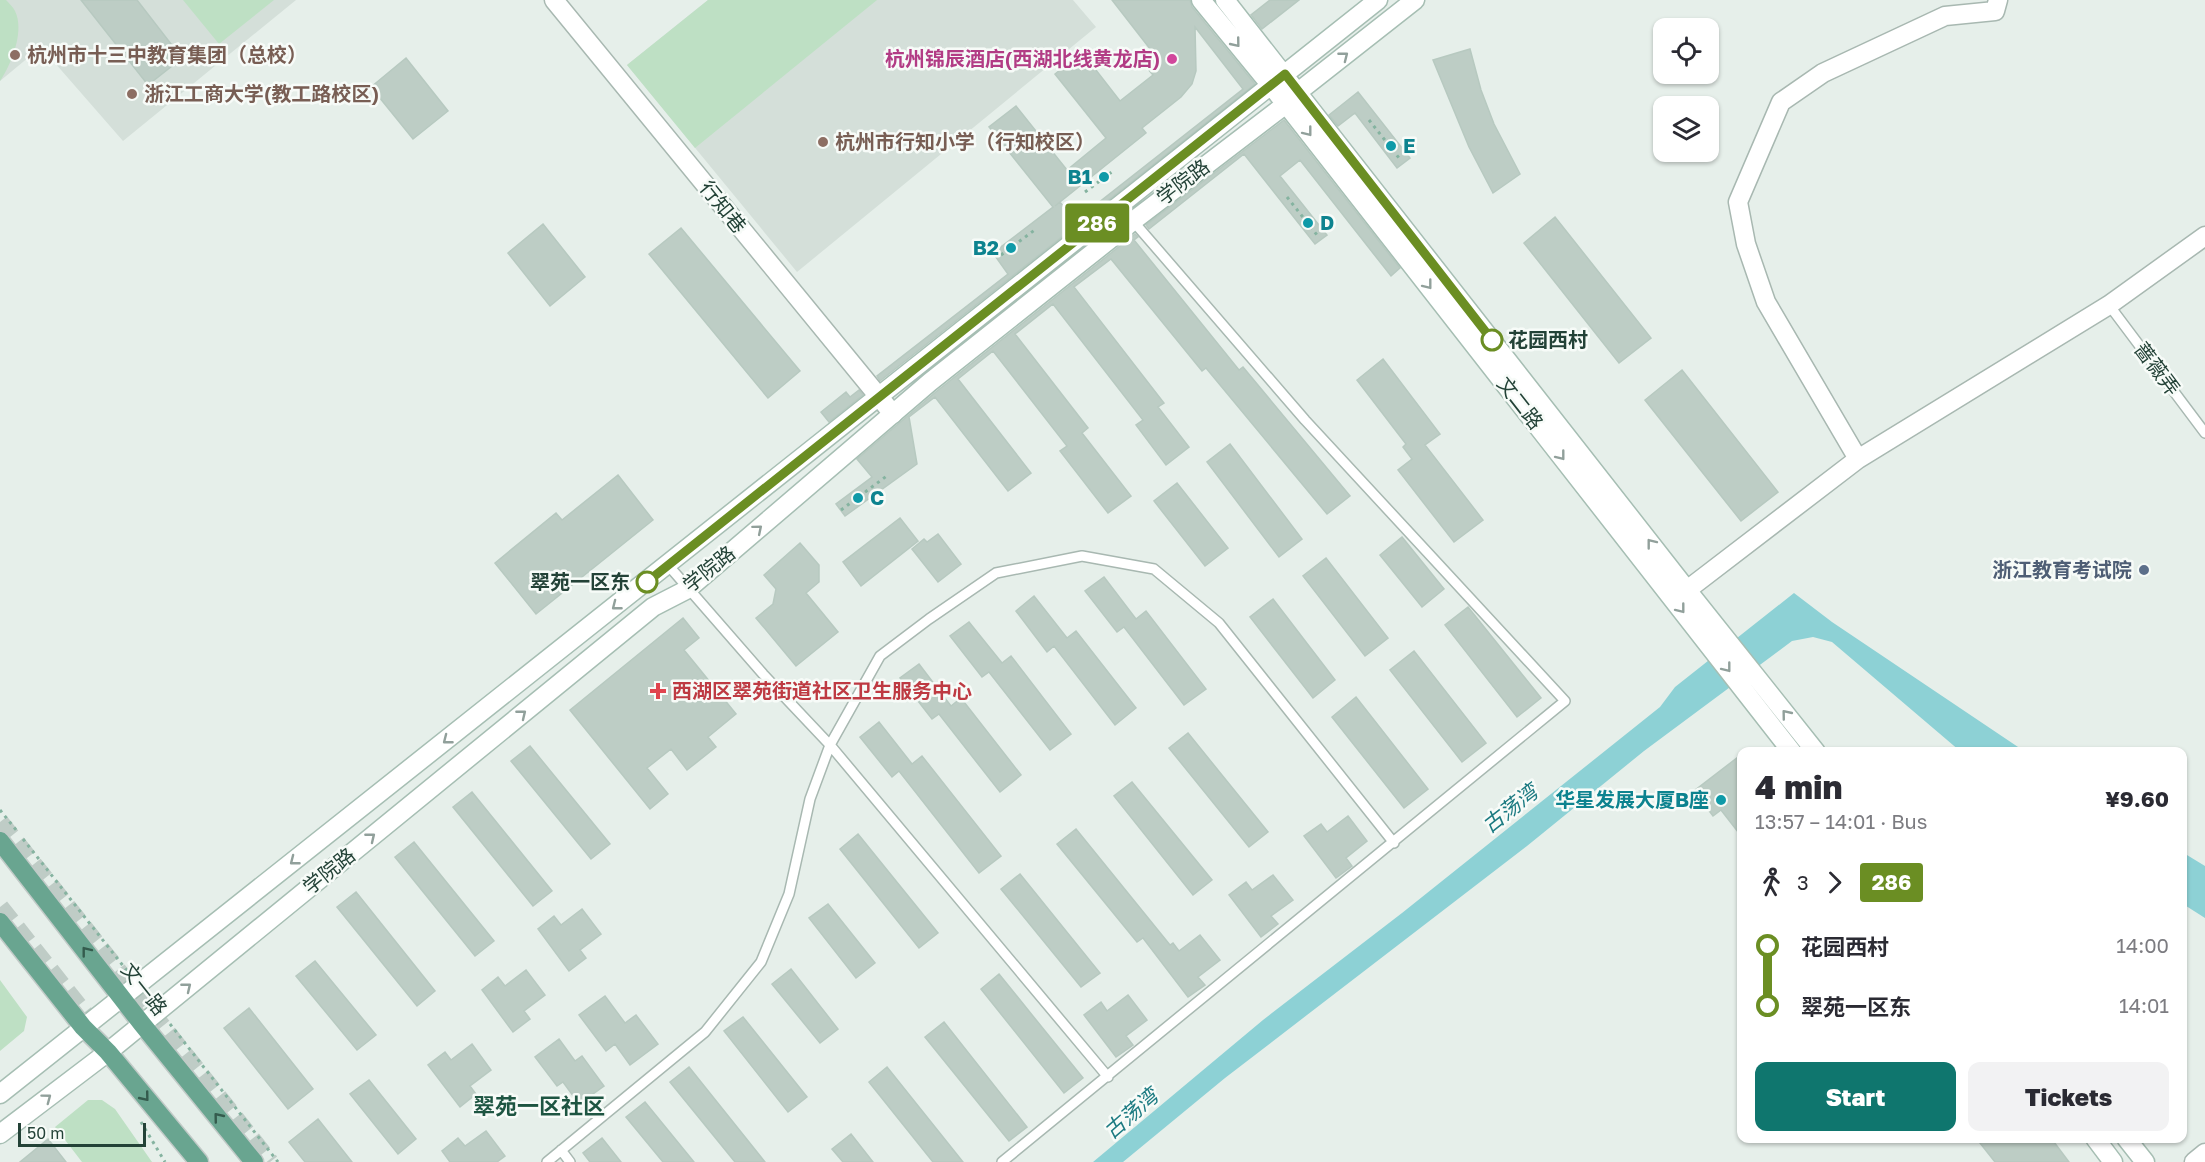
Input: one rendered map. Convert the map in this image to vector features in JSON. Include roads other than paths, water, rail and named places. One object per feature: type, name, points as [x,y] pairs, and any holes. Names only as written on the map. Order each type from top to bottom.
[{"type":"main road","name":"行知巷","points":[[554,0],[893,414]]},
{"type":"main road","name":"文二路","points":[[1201,0],[1270,87],[1292,98],[1687,590],[1719,643]]},
{"type":"main road","name":"文二路","points":[[1225,0],[1285,74],[1292,98],[1719,643],[1750,682],[1811,747]]},
{"type":"main road","name":"学院路","points":[[0,1094],[1378,0]]},
{"type":"main road","name":"学院路","points":[[0,1134],[108,1052],[653,607],[688,589],[893,414],[1133,220],[1415,0]]},
{"type":"main road","points":[[1858,459],[1766,302],[1746,244],[1738,202],[1781,102],[1823,73],[1945,16],[1995,10],[1998,0]]},
{"type":"main road","points":[[1687,590],[1858,459],[2109,304],[2205,236]]},
{"type":"main road","name":"文二路","points":[[1750,682],[1789,747]]},
{"type":"main road","name":"文一路","points":[[0,841],[142,1024],[254,1162]]},
{"type":"main road","points":[[0,922],[83,1028],[108,1052],[199,1162]]},
{"type":"main road","points":[[2099,1143],[2113,1162]]},
{"type":"main road","points":[[2130,1143],[2145,1162]]},
{"type":"main road","points":[[2194,1162],[2205,1153]]},
{"type":"lane","points":[[1002,1162],[1565,701],[1305,420],[1133,220]]},
{"type":"lane","name":"蔷薇弄","points":[[2109,304],[2205,433]]},
{"type":"lane","points":[[547,1162],[705,1032],[761,962],[789,894],[810,799],[830,745],[880,656],[996,573],[1082,556],[1154,569],[1219,623],[1394,843]]},
{"type":"lane","points":[[668,565],[763,674],[830,745],[1108,1077]]},
{"type":"lane","points":[[561,1150],[570,1162]]},
{"type":"water","points":[[1794,593],[1832,622],[2018,747],[1955,747],[1832,642],[1813,637],[1792,641],[1644,751],[1527,846],[1225,1078],[1123,1162],[1093,1162],[1263,1020],[1402,913],[1660,707],[1675,687]]},
{"type":"water","points":[[2187,855],[2205,866],[2205,918],[2187,907]]},
{"type":"tunnel","points":[[0,822],[270,1162]]},
{"type":"tunnel","points":[[0,907],[100,1033]]},
{"type":"place","name":"杭州市十三中教育集团（总校）","points":[[15,55]]},
{"type":"place","name":"杭州锦辰酒店(西湖北线黄龙店)","points":[[1172,59]]},
{"type":"place","name":"浙江工商大学(教工路校区)","points":[[132,94]]},
{"type":"place","name":"杭州市行知小学（行知校区）","points":[[823,142]]},
{"type":"place","name":"E","points":[[1391,146]]},
{"type":"place","name":"B1","points":[[1104,177]]},
{"type":"place","name":"D","points":[[1308,223]]},
{"type":"place","name":"B2","points":[[1011,248]]},
{"type":"place","name":"花园西村","points":[[1492,340]]},
{"type":"place","name":"C","points":[[858,498]]},
{"type":"place","name":"浙江教育考试院","points":[[2144,570]]},
{"type":"place","name":"翠苑一区东","points":[[647,582]]},
{"type":"place","name":"西湖区翠苑街道社区卫生服务中心","points":[[658,691]]},
{"type":"place","name":"华星发展大厦B座","points":[[1721,800]]},
{"type":"district","name":"翠苑一区社区","points":[[539,1106]]},
{"type":"water label","name":"古荡湾","points":[[1510,809]]},
{"type":"water label","name":"古荡湾","points":[[1131,1114]]}]
